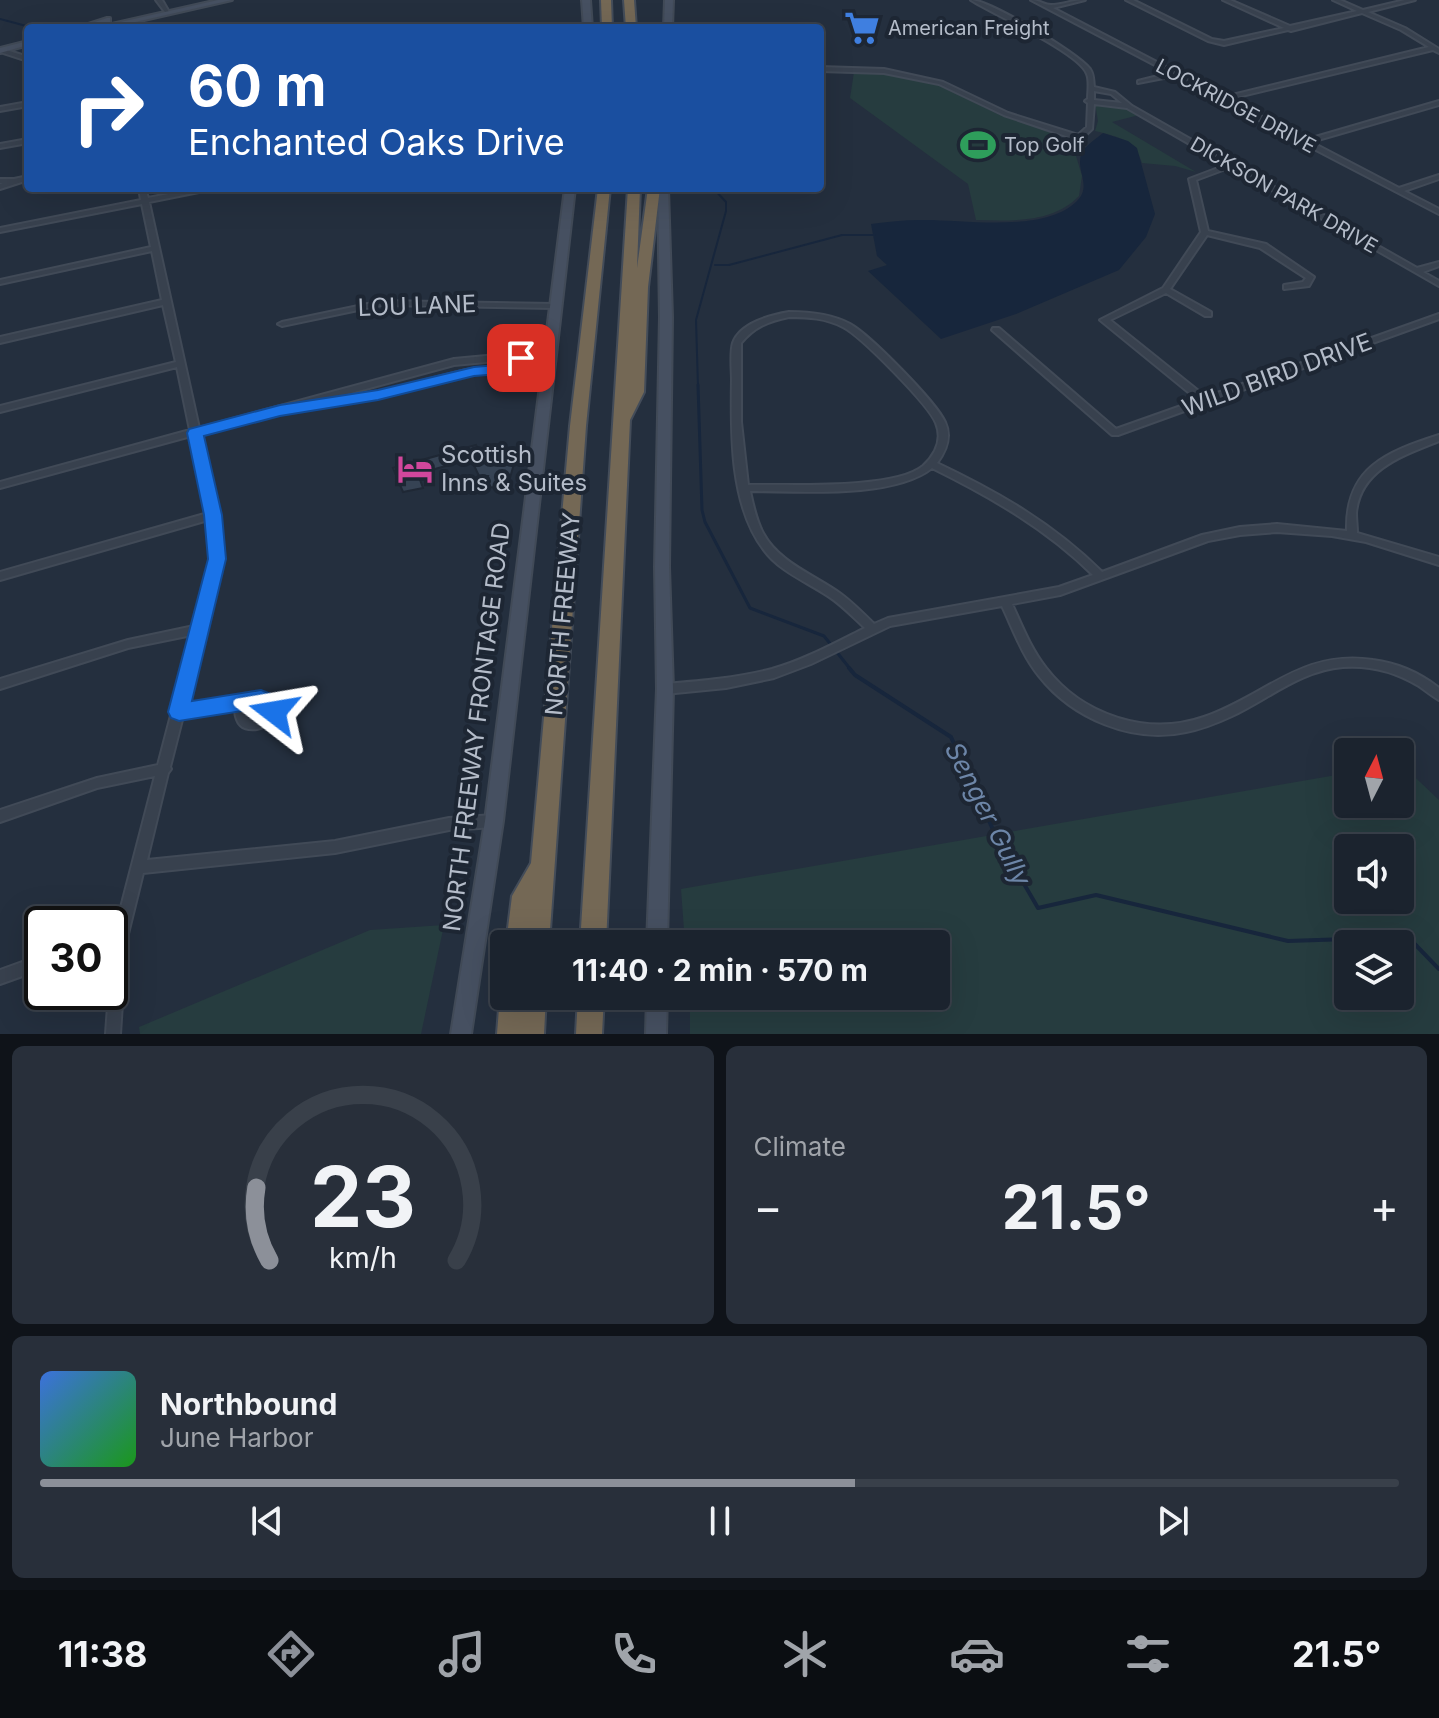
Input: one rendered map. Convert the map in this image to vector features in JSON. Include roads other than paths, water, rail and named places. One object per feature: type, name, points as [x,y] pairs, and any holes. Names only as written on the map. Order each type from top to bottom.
[{"type":"highway","points":[[606,0],[607,24]]},
{"type":"highway","points":[[629,0],[631,24]]},
{"type":"highway","points":[[590,192],[590,235],[584,285],[592,296]]},
{"type":"highway","name":"NORTH FREEWAY","points":[[537,930],[578,426],[604,192]]},
{"type":"highway","name":"NORTH FREEWAY","points":[[594,930],[634,192]]},
{"type":"highway","points":[[621,426],[636,392],[641,287],[653,192]]},
{"type":"highway","points":[[520,930],[524,896],[540,869]]},
{"type":"highway","points":[[510,1034],[512,1010]]},
{"type":"highway","points":[[531,1034],[532,1010]]},
{"type":"highway","points":[[589,1034],[590,1010]]},
{"type":"main road","points":[[99,24],[163,6],[203,0]]},
{"type":"main road","points":[[163,6],[228,0]]},
{"type":"main road","points":[[577,0],[586,11]]},
{"type":"main road","points":[[586,0],[588,24]]},
{"type":"main road","points":[[668,24],[669,0]]},
{"type":"main road","points":[[107,24],[114,21]]},
{"type":"main road","points":[[3,53],[24,47]]},
{"type":"main road","name":"NORTH FREEWAY FRONTAGE ROAD","points":[[461,1034],[494,821],[570,192]]},
{"type":"main road","points":[[657,930],[665,689],[662,567],[666,317],[663,192]]},
{"type":"main road","points":[[656,1034],[657,1010]]},
{"type":"street","points":[[974,0],[1071,55],[1089,71],[1091,122],[1071,146],[1058,148]]},
{"type":"street","name":"LOCKRIDGE DRIVE","points":[[1034,0],[1439,212]]},
{"type":"street","points":[[1048,7],[1082,0]]},
{"type":"street","points":[[1129,0],[1210,40],[1224,43],[1412,0]]},
{"type":"street","points":[[1226,0],[1291,29]]},
{"type":"street","points":[[1336,0],[1411,33],[1436,50]]},
{"type":"street","points":[[1223,99],[1436,50]]},
{"type":"street","points":[[3,53],[24,58]]},
{"type":"street","points":[[824,69],[884,71],[941,83],[1010,116],[1080,138]]},
{"type":"street","points":[[1140,82],[1174,74]]},
{"type":"street","name":"DICKSON PARK DRIVE","points":[[1090,94],[1113,93],[1130,107],[1439,284]]},
{"type":"street","name":"DICKSON PARK DRIVE","points":[[1090,94],[1130,107]]},
{"type":"street","points":[[1304,142],[1439,103]]},
{"type":"street","points":[[0,109],[24,105]]},
{"type":"street","points":[[0,146],[24,142]]},
{"type":"street","points":[[1205,401],[1104,320],[1166,290],[1205,232],[1192,179],[1231,165]]},
{"type":"street","points":[[1398,191],[1439,177]]},
{"type":"street","points":[[0,187],[24,179]]},
{"type":"street","points":[[0,181],[14,181]]},
{"type":"street","points":[[127,906],[165,769],[217,559],[213,515],[143,192]]},
{"type":"street","points":[[0,230],[190,192]]},
{"type":"street","points":[[1205,232],[1263,246],[1310,277],[1306,284],[1287,287]]},
{"type":"street","points":[[0,282],[156,248]]},
{"type":"street","points":[[1417,271],[1439,264]]},
{"type":"street","points":[[1166,290],[1208,314]]},
{"type":"street","points":[[0,340],[166,302]]},
{"type":"street","name":"LOU LANE","points":[[282,324],[382,303],[554,306]]},
{"type":"street","points":[[743,488],[878,483],[923,471],[943,446],[940,422],[922,397],[862,336],[827,318],[790,315],[769,319],[752,327],[737,343],[735,382],[743,488],[750,520],[769,550],[840,599],[873,629]]},
{"type":"street","name":"WILD BIRD DRIVE","points":[[996,330],[1115,433],[1439,316]]},
{"type":"street","points":[[0,485],[470,359],[549,353]]},
{"type":"street","points":[[512,368],[521,363],[517,355]]},
{"type":"street","points":[[0,409],[180,364]]},
{"type":"street","points":[[280,410],[378,395],[474,372],[512,368],[532,370],[546,377]]},
{"type":"street","points":[[416,372],[422,384]]},
{"type":"street","points":[[1352,535],[1349,513],[1352,500],[1371,469],[1439,438]]},
{"type":"street","points":[[930,463],[1043,523],[1073,547],[1101,577]]},
{"type":"street","points":[[0,576],[213,515]]},
{"type":"street","points":[[665,689],[749,679],[819,655],[873,629],[937,611],[1060,591],[1206,538],[1240,531],[1277,528],[1352,535],[1439,561]]},
{"type":"street","points":[[1005,600],[1031,656],[1063,695],[1092,713],[1123,725],[1175,729],[1190,727],[1332,662],[1359,661],[1379,665],[1416,679],[1439,695]]},
{"type":"street","points":[[0,684],[128,644],[201,629]]},
{"type":"street","points":[[179,712],[241,704]]},
{"type":"street","points":[[0,816],[97,783],[165,769]]},
{"type":"street","points":[[139,867],[335,847],[449,824],[494,821]]},
{"type":"street","points":[[0,977],[24,968]]},
{"type":"street","points":[[113,1034],[114,1010]]},
{"type":"water","points":[[1103,133],[1128,141],[1137,148],[1155,214],[1146,237],[1119,270],[1016,314],[941,339],[868,271],[887,265],[877,256],[871,224],[914,220],[1024,221],[1063,211],[1077,201],[1083,190],[1081,155]]},
{"type":"waterway","name":"Senger Gully","points":[[0,19],[24,25]]},
{"type":"waterway","name":"Senger Gully","points":[[698,387],[696,320],[726,211],[726,202],[717,192]]},
{"type":"waterway","points":[[715,265],[729,265],[842,235],[875,235]]},
{"type":"waterway","name":"Senger Gully","points":[[698,385],[702,510],[705,522],[750,608],[824,636],[851,670]]},
{"type":"waterway","name":"Senger Gully","points":[[849,668],[855,675],[951,737],[995,834],[1038,908],[1096,895],[1288,941],[1408,937],[1439,969]]},
{"type":"place","name":"American Freight","points":[[862,28]]},
{"type":"place","name":"Top Golf","points":[[978,145]]},
{"type":"place","name":"Scottish Inns & Suites","points":[[415,469]]}]
